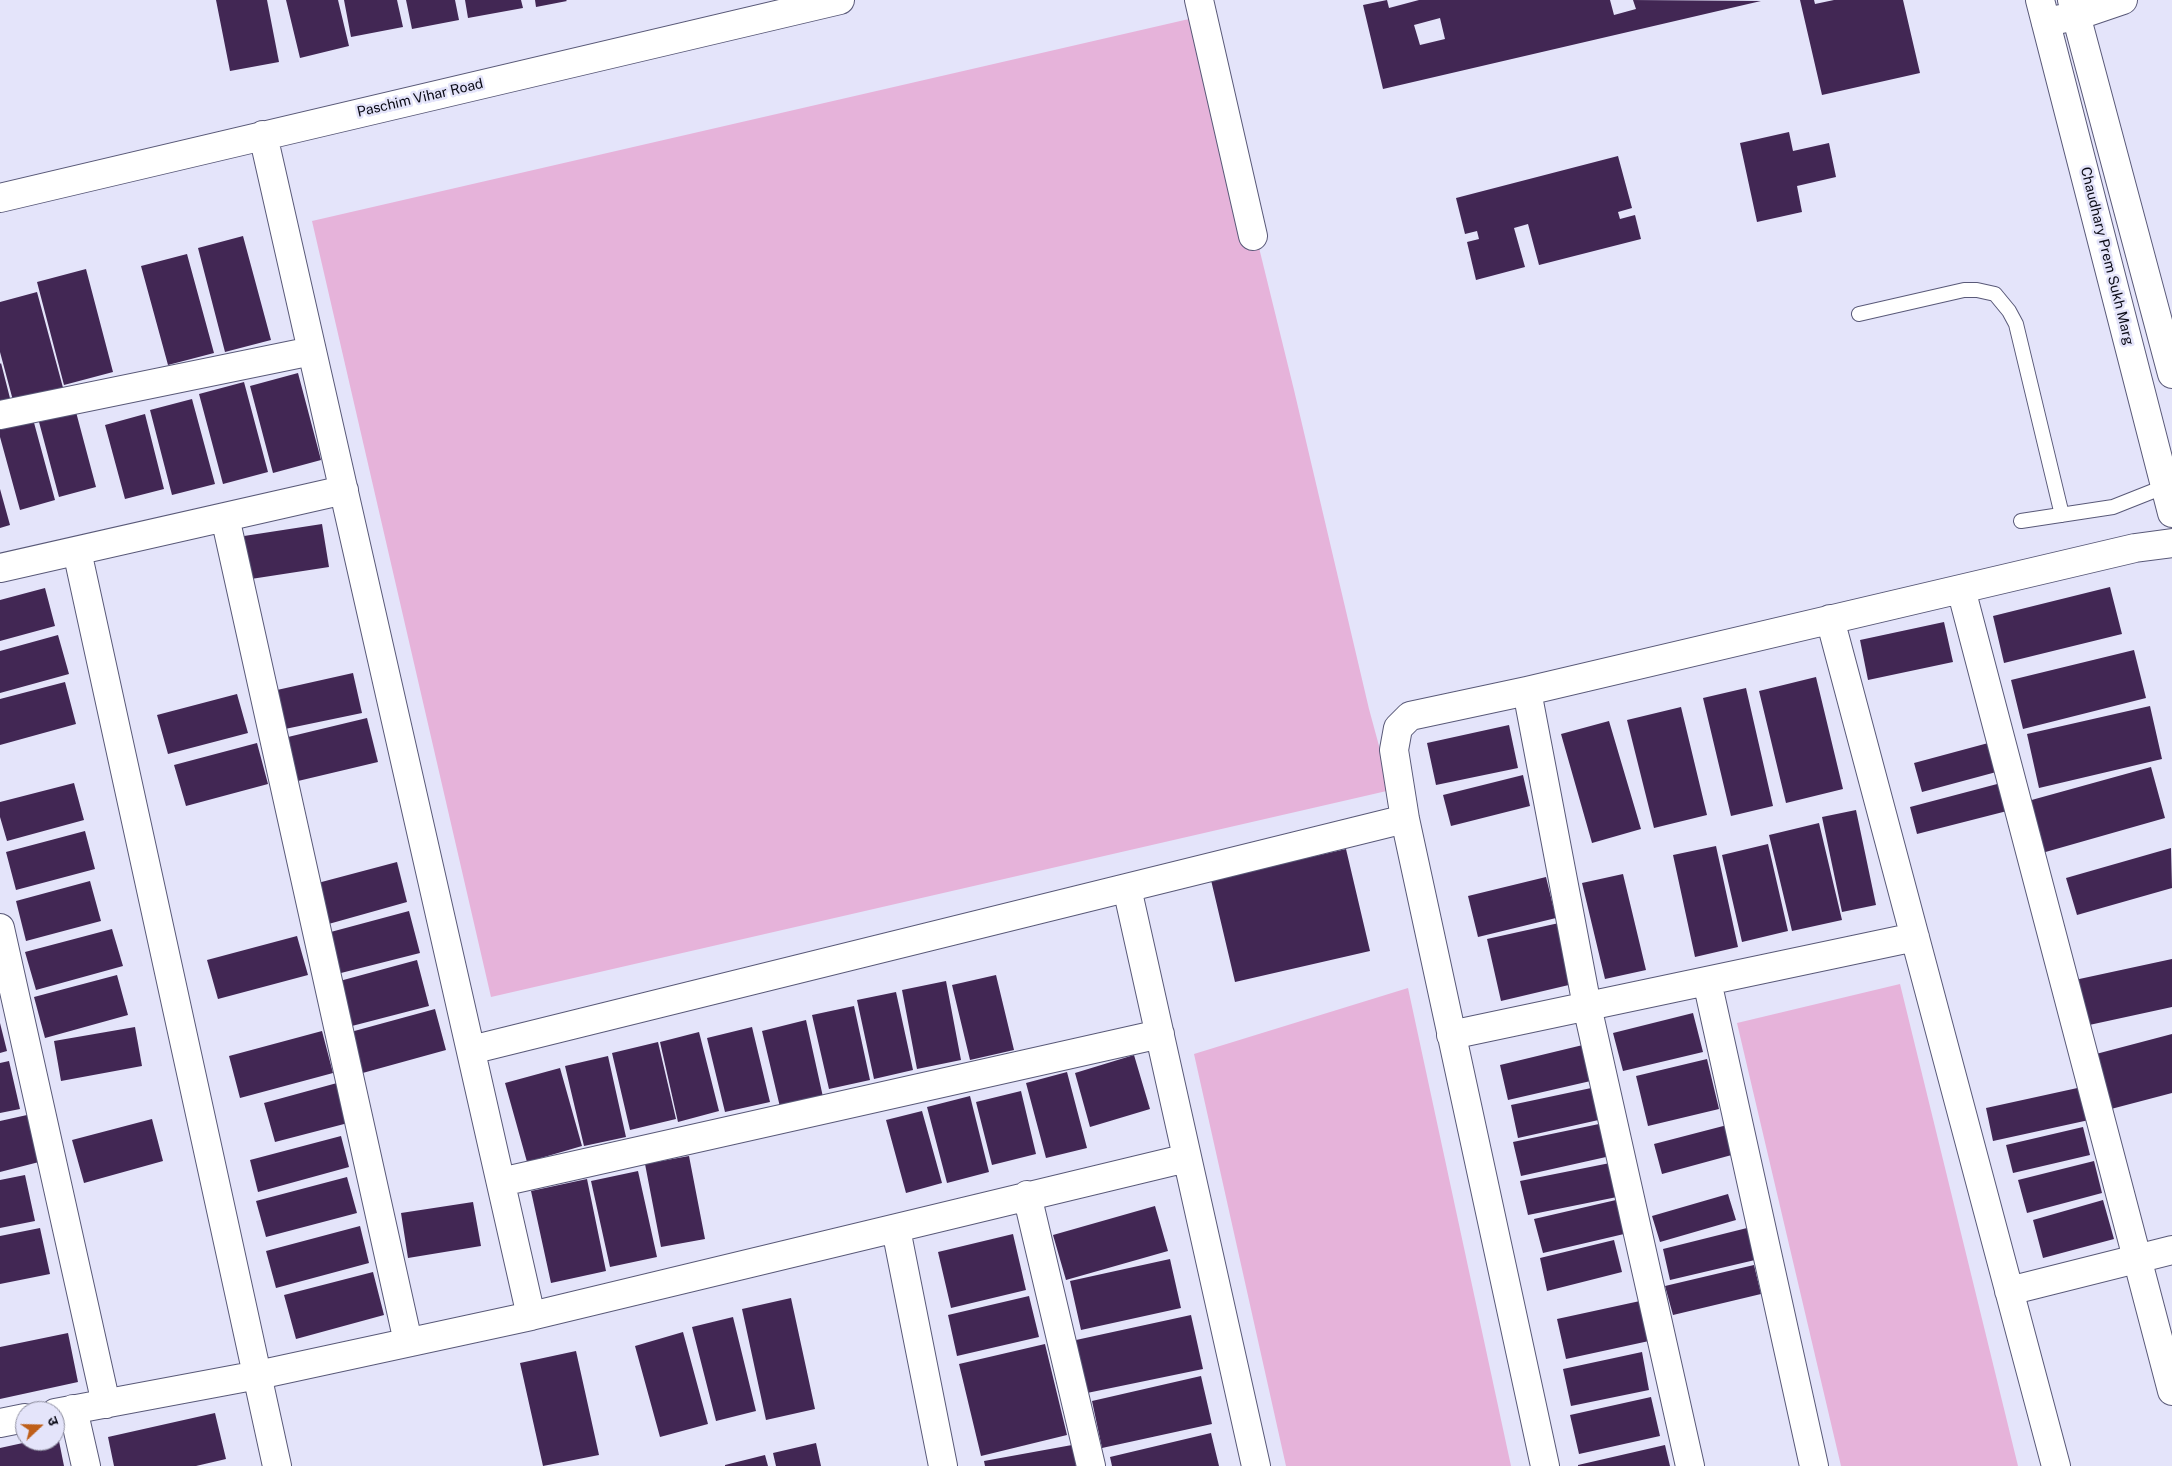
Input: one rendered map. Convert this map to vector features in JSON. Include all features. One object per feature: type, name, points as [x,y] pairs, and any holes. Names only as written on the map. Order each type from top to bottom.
[{"type":"street","name":"Paschim Vihar Road","points":[[0,198],[840,0]]},
{"type":"street","points":[[1199,0],[1253,236]]},
{"type":"street","points":[[2043,11],[2123,0]]},
{"type":"street","points":[[2074,8],[2172,374]]},
{"type":"street","name":"Chaudhary Prem Sukh Marg","points":[[2043,11],[2172,514]]},
{"type":"street","points":[[263,135],[531,1316]]},
{"type":"street","points":[[0,415],[312,352]]},
{"type":"street","points":[[2141,389],[2172,380]]},
{"type":"street","points":[[0,568],[344,490]]},
{"type":"street","points":[[225,517],[408,1342]]},
{"type":"street","points":[[1545,1466],[1404,819],[1394,750],[1398,728],[1410,716],[2135,548],[2172,543]]},
{"type":"street","points":[[78,551],[277,1466]]},
{"type":"street","points":[[1961,589],[2172,1391]]},
{"type":"street","points":[[1830,619],[2056,1466]]},
{"type":"street","points":[[1528,690],[1587,1006],[1690,1466]]},
{"type":"street","points":[[471,1050],[1404,819]]},
{"type":"street","points":[[1127,888],[1256,1466]]},
{"type":"street","points":[[0,928],[106,1404]]},
{"type":"street","points":[[1451,1035],[1915,937]]},
{"type":"street","points":[[1707,981],[1814,1466]]},
{"type":"street","points":[[501,1182],[1160,1034]]},
{"type":"street","points":[[65,1411],[258,1375],[531,1316],[1026,1195],[1187,1158]]},
{"type":"street","points":[[1026,1195],[1091,1466]]},
{"type":"street","points":[[896,1228],[943,1466]]},
{"type":"street","points":[[2009,1291],[2172,1250]]},
{"type":"street","points":[[65,1414],[86,1466]]},
{"type":"street","points":[[0,1423],[15,1420]]},
{"type":"lane","points":[[1859,314],[1964,290],[1977,290],[1995,294],[2009,311],[2016,324],[2062,515]]},
{"type":"lane","points":[[2021,521],[2113,507],[2166,486]]},
{"type":"shaded area","points":[[1202,16],[1294,390],[1369,709],[1391,790],[491,997],[312,221]]},
{"type":"shaded area","points":[[1900,984],[2018,1466],[1841,1466],[1737,1023]]},
{"type":"shaded area","points":[[1408,988],[1511,1466],[1286,1466],[1194,1054]]},
{"type":"building","points":[[216,0],[267,0],[279,62],[230,71]]},
{"type":"building","points":[[286,0],[338,0],[349,46],[300,58]]},
{"type":"building","points":[[344,0],[397,0],[403,27],[351,37]]},
{"type":"building","points":[[406,0],[455,0],[459,20],[412,29]]},
{"type":"building","points":[[465,0],[521,0],[523,8],[468,18]]},
{"type":"building","points":[[535,0],[566,0],[567,1],[536,7]]},
{"type":"building","points":[[1387,0],[1389,8],[1419,0],[1610,0],[1614,15],[1636,9],[1633,0],[1761,1],[1383,89],[1363,5]],"holes":[[[1440,18],[1445,39],[1420,45],[1414,25]]]},
{"type":"building","points":[[1800,0],[1814,0],[1815,4],[1834,0],[1903,0],[1920,73],[1822,95]]},
{"type":"building","points":[[1789,132],[1793,151],[1829,143],[1836,177],[1797,186],[1802,212],[1757,222],[1740,143]]},
{"type":"building","points":[[1618,156],[1632,208],[1618,212],[1620,219],[1635,215],[1641,239],[1539,265],[1528,224],[1514,228],[1525,267],[1476,280],[1467,242],[1479,239],[1477,231],[1465,234],[1456,198]]},
{"type":"building","points":[[243,236],[271,340],[225,352],[198,248]]},
{"type":"building","points":[[187,254],[214,353],[168,365],[141,266]]},
{"type":"building","points":[[86,269],[113,372],[64,385],[37,282]]},
{"type":"building","points":[[37,292],[65,395],[15,408],[0,352],[0,302]]},
{"type":"building","points":[[0,364],[12,406],[0,409]]},
{"type":"building","points":[[298,373],[321,460],[273,473],[250,386]]},
{"type":"building","points":[[244,382],[268,472],[223,484],[199,394]]},
{"type":"building","points":[[192,399],[215,484],[172,495],[150,410]]},
{"type":"building","points":[[76,412],[96,487],[59,497],[39,422]]},
{"type":"building","points":[[145,414],[164,489],[125,499],[105,425]]},
{"type":"building","points":[[33,419],[55,500],[20,510],[0,437],[0,428]]},
{"type":"building","points":[[0,489],[10,525],[0,528]]},
{"type":"building","points":[[322,524],[329,567],[251,579],[244,536]]},
{"type":"building","points":[[2110,587],[2122,634],[2004,663],[1993,616]]},
{"type":"building","points":[[45,588],[55,626],[0,641],[0,600]]},
{"type":"building","points":[[1944,622],[1953,662],[1868,680],[1860,640]]},
{"type":"building","points":[[58,635],[69,674],[0,693],[0,651]]},
{"type":"building","points":[[2134,650],[2146,698],[2023,729],[2011,680]]},
{"type":"building","points":[[353,673],[362,713],[285,729],[277,690]]},
{"type":"building","points":[[1816,677],[1843,789],[1786,803],[1759,691]]},
{"type":"building","points":[[65,682],[76,724],[0,745],[0,699]]},
{"type":"building","points":[[1746,688],[1773,806],[1731,816],[1703,698]]},
{"type":"building","points":[[237,694],[248,733],[168,754],[157,715]]},
{"type":"building","points":[[2150,706],[2162,759],[2039,788],[2027,734]]},
{"type":"building","points":[[1681,707],[1707,815],[1654,828],[1627,720]]},
{"type":"building","points":[[367,718],[378,762],[298,781],[288,737]]},
{"type":"building","points":[[1609,721],[1641,829],[1592,843],[1561,734]]},
{"type":"building","points":[[1509,725],[1518,768],[1436,785],[1427,743]]},
{"type":"building","points":[[1992,742],[2000,771],[1922,792],[1914,763]]},
{"type":"building","points":[[257,743],[268,784],[186,806],[174,765]]},
{"type":"building","points":[[2151,767],[2165,818],[2042,853],[2028,801]]},
{"type":"building","points":[[1523,775],[1530,806],[1451,826],[1443,795]]},
{"type":"building","points":[[74,783],[84,820],[7,841],[0,817],[0,802]]},
{"type":"building","points":[[2001,783],[2007,811],[1917,834],[1910,807]]},
{"type":"building","points":[[1856,810],[1876,905],[1842,912],[1822,817]]},
{"type":"building","points":[[1819,823],[1842,920],[1792,931],[1769,835]]},
{"type":"building","points":[[85,831],[95,869],[16,890],[6,852]]},
{"type":"building","points":[[1768,844],[1788,931],[1742,942],[1722,855]]},
{"type":"building","points":[[1716,846],[1738,947],[1695,957],[1673,855]]},
{"type":"building","points":[[2171,848],[2172,888],[2077,915],[2066,878]]},
{"type":"building","points":[[1346,849],[1370,951],[1235,982],[1211,880]]},
{"type":"building","points":[[397,862],[407,902],[325,925],[314,884]]},
{"type":"building","points":[[1623,874],[1646,970],[1605,979],[1582,883]]},
{"type":"building","points":[[1546,877],[1556,918],[1478,937],[1468,896]]},
{"type":"building","points":[[90,881],[101,921],[26,941],[16,901]]},
{"type":"building","points":[[409,911],[420,953],[337,974],[327,933]]},
{"type":"building","points":[[1559,923],[1573,984],[1501,1001],[1487,939]]},
{"type":"building","points":[[112,929],[123,966],[36,990],[25,952]]},
{"type":"building","points":[[297,936],[308,975],[218,999],[207,960]]},
{"type":"building","points":[[2172,959],[2172,1007],[2080,1027],[2070,981]]},
{"type":"building","points":[[417,960],[429,1006],[348,1027],[336,982]]},
{"type":"building","points":[[117,975],[128,1015],[45,1038],[34,997]]},
{"type":"building","points":[[996,975],[1014,1050],[970,1060],[952,985]]},
{"type":"building","points":[[946,981],[961,1060],[917,1069],[902,990]]},
{"type":"building","points":[[896,992],[913,1070],[874,1079],[857,1000]]},
{"type":"building","points":[[854,1006],[870,1080],[829,1089],[812,1015]]},
{"type":"building","points":[[435,1009],[446,1050],[359,1074],[347,1033]]},
{"type":"building","points":[[1693,1013],[1703,1052],[1623,1071],[1613,1033]]},
{"type":"building","points":[[806,1020],[823,1097],[780,1107],[762,1031]]},
{"type":"building","points":[[0,1023],[7,1051],[0,1053]]},
{"type":"building","points":[[135,1027],[142,1066],[61,1081],[54,1041]]},
{"type":"building","points":[[752,1027],[770,1102],[725,1112],[707,1038]]},
{"type":"building","points":[[322,1031],[333,1073],[240,1098],[229,1056]]},
{"type":"building","points":[[699,1032],[719,1111],[678,1122],[660,1042]]},
{"type":"building","points":[[2172,1034],[2172,1093],[2111,1109],[2096,1054]]},
{"type":"building","points":[[658,1042],[676,1119],[630,1130],[612,1053]]},
{"type":"building","points":[[1587,1044],[1595,1080],[1508,1100],[1500,1065]]},
{"type":"building","points":[[1134,1055],[1150,1109],[1090,1127],[1075,1073]]},
{"type":"building","points":[[608,1056],[626,1137],[584,1146],[565,1066]]},
{"type":"building","points":[[1707,1059],[1719,1109],[1648,1126],[1636,1076]]},
{"type":"building","points":[[9,1061],[20,1109],[0,1113],[0,1063]]},
{"type":"building","points":[[560,1068],[582,1146],[527,1162],[505,1083]]},
{"type":"building","points":[[1067,1072],[1087,1148],[1046,1158],[1026,1083]]},
{"type":"building","points":[[337,1083],[348,1123],[275,1142],[264,1103]]},
{"type":"building","points":[[1596,1087],[1603,1119],[1518,1138],[1511,1105]]},
{"type":"building","points":[[2082,1087],[2089,1120],[1993,1141],[1986,1108]]},
{"type":"building","points":[[1021,1091],[1036,1154],[992,1165],[976,1102]]},
{"type":"building","points":[[970,1096],[989,1172],[947,1183],[927,1107]]},
{"type":"building","points":[[922,1111],[942,1183],[906,1193],[886,1120]]},
{"type":"building","points":[[27,1115],[39,1162],[0,1172],[0,1121]]},
{"type":"building","points":[[152,1119],[163,1161],[84,1183],[72,1140]]},
{"type":"building","points":[[1599,1124],[1606,1157],[1521,1176],[1513,1142]]},
{"type":"building","points":[[1731,1124],[1739,1153],[1662,1174],[1654,1144]]},
{"type":"building","points":[[2083,1127],[2090,1155],[2013,1173],[2006,1145]]},
{"type":"building","points":[[341,1136],[349,1167],[258,1192],[250,1160]]},
{"type":"building","points":[[689,1156],[705,1239],[661,1247],[645,1164]]},
{"type":"building","points":[[2094,1161],[2102,1193],[2027,1213],[2018,1180]]},
{"type":"building","points":[[1610,1163],[1617,1197],[1528,1215],[1520,1181]]},
{"type":"building","points":[[638,1171],[657,1257],[610,1267],[591,1181]]},
{"type":"building","points":[[25,1175],[35,1221],[0,1228],[0,1180]]},
{"type":"building","points":[[347,1177],[357,1213],[266,1237],[256,1201]]},
{"type":"building","points":[[587,1179],[606,1271],[551,1283],[531,1191]]},
{"type":"building","points":[[1728,1194],[1736,1220],[1660,1242],[1652,1216]]},
{"type":"building","points":[[1616,1200],[1624,1234],[1543,1253],[1534,1219]]},
{"type":"building","points":[[2103,1200],[2114,1239],[2043,1258],[2033,1220]]},
{"type":"building","points":[[473,1202],[481,1246],[408,1258],[401,1213]]},
{"type":"building","points":[[1155,1206],[1168,1251],[1066,1280],[1053,1235]]},
{"type":"building","points":[[360,1226],[369,1263],[276,1288],[266,1251]]},
{"type":"building","points":[[40,1228],[50,1274],[0,1284],[0,1236]]},
{"type":"building","points":[[1747,1228],[1755,1260],[1670,1280],[1663,1249]]},
{"type":"building","points":[[1013,1234],[1026,1290],[951,1308],[938,1252]]},
{"type":"building","points":[[1614,1240],[1622,1272],[1547,1291],[1540,1258]]},
{"type":"building","points":[[1170,1259],[1181,1308],[1081,1330],[1070,1281]]},
{"type":"building","points":[[1754,1265],[1761,1294],[1673,1315],[1665,1286]]},
{"type":"building","points":[[373,1272],[384,1315],[296,1339],[284,1295]]},
{"type":"building","points":[[1029,1296],[1039,1337],[957,1356],[948,1315]]},
{"type":"building","points":[[791,1298],[815,1409],[766,1420],[742,1309]]},
{"type":"building","points":[[1640,1301],[1649,1341],[1566,1359],[1557,1319]]},
{"type":"building","points":[[1191,1315],[1203,1369],[1087,1393],[1076,1340]]},
{"type":"building","points":[[733,1317],[756,1411],[716,1421],[692,1327]]},
{"type":"building","points":[[683,1332],[708,1424],[660,1437],[635,1346]]},
{"type":"building","points":[[68,1333],[78,1382],[0,1399],[0,1347]]},
{"type":"building","points":[[1045,1344],[1067,1435],[981,1456],[959,1364]]},
{"type":"building","points":[[576,1351],[599,1455],[543,1466],[520,1363]]},
{"type":"building","points":[[1642,1352],[1649,1390],[1571,1406],[1563,1369]]},
{"type":"building","points":[[1201,1376],[1212,1424],[1102,1448],[1092,1401]]},
{"type":"building","points":[[1651,1397],[1660,1436],[1579,1454],[1570,1415]]},
{"type":"building","points":[[215,1413],[226,1459],[196,1466],[114,1466],[108,1437]]},
{"type":"building","points":[[1211,1433],[1219,1466],[1112,1466],[1110,1457]]},
{"type":"building","points":[[816,1443],[821,1466],[776,1466],[773,1453]]},
{"type":"building","points":[[15,1445],[15,1451],[61,1451],[64,1466],[0,1466],[0,1448]]},
{"type":"building","points":[[1072,1445],[1076,1466],[985,1466],[984,1461]]},
{"type":"building","points":[[1665,1445],[1670,1466],[1578,1466],[1578,1465]]},
{"type":"building","points":[[765,1455],[768,1466],[725,1466],[725,1465]]}]
